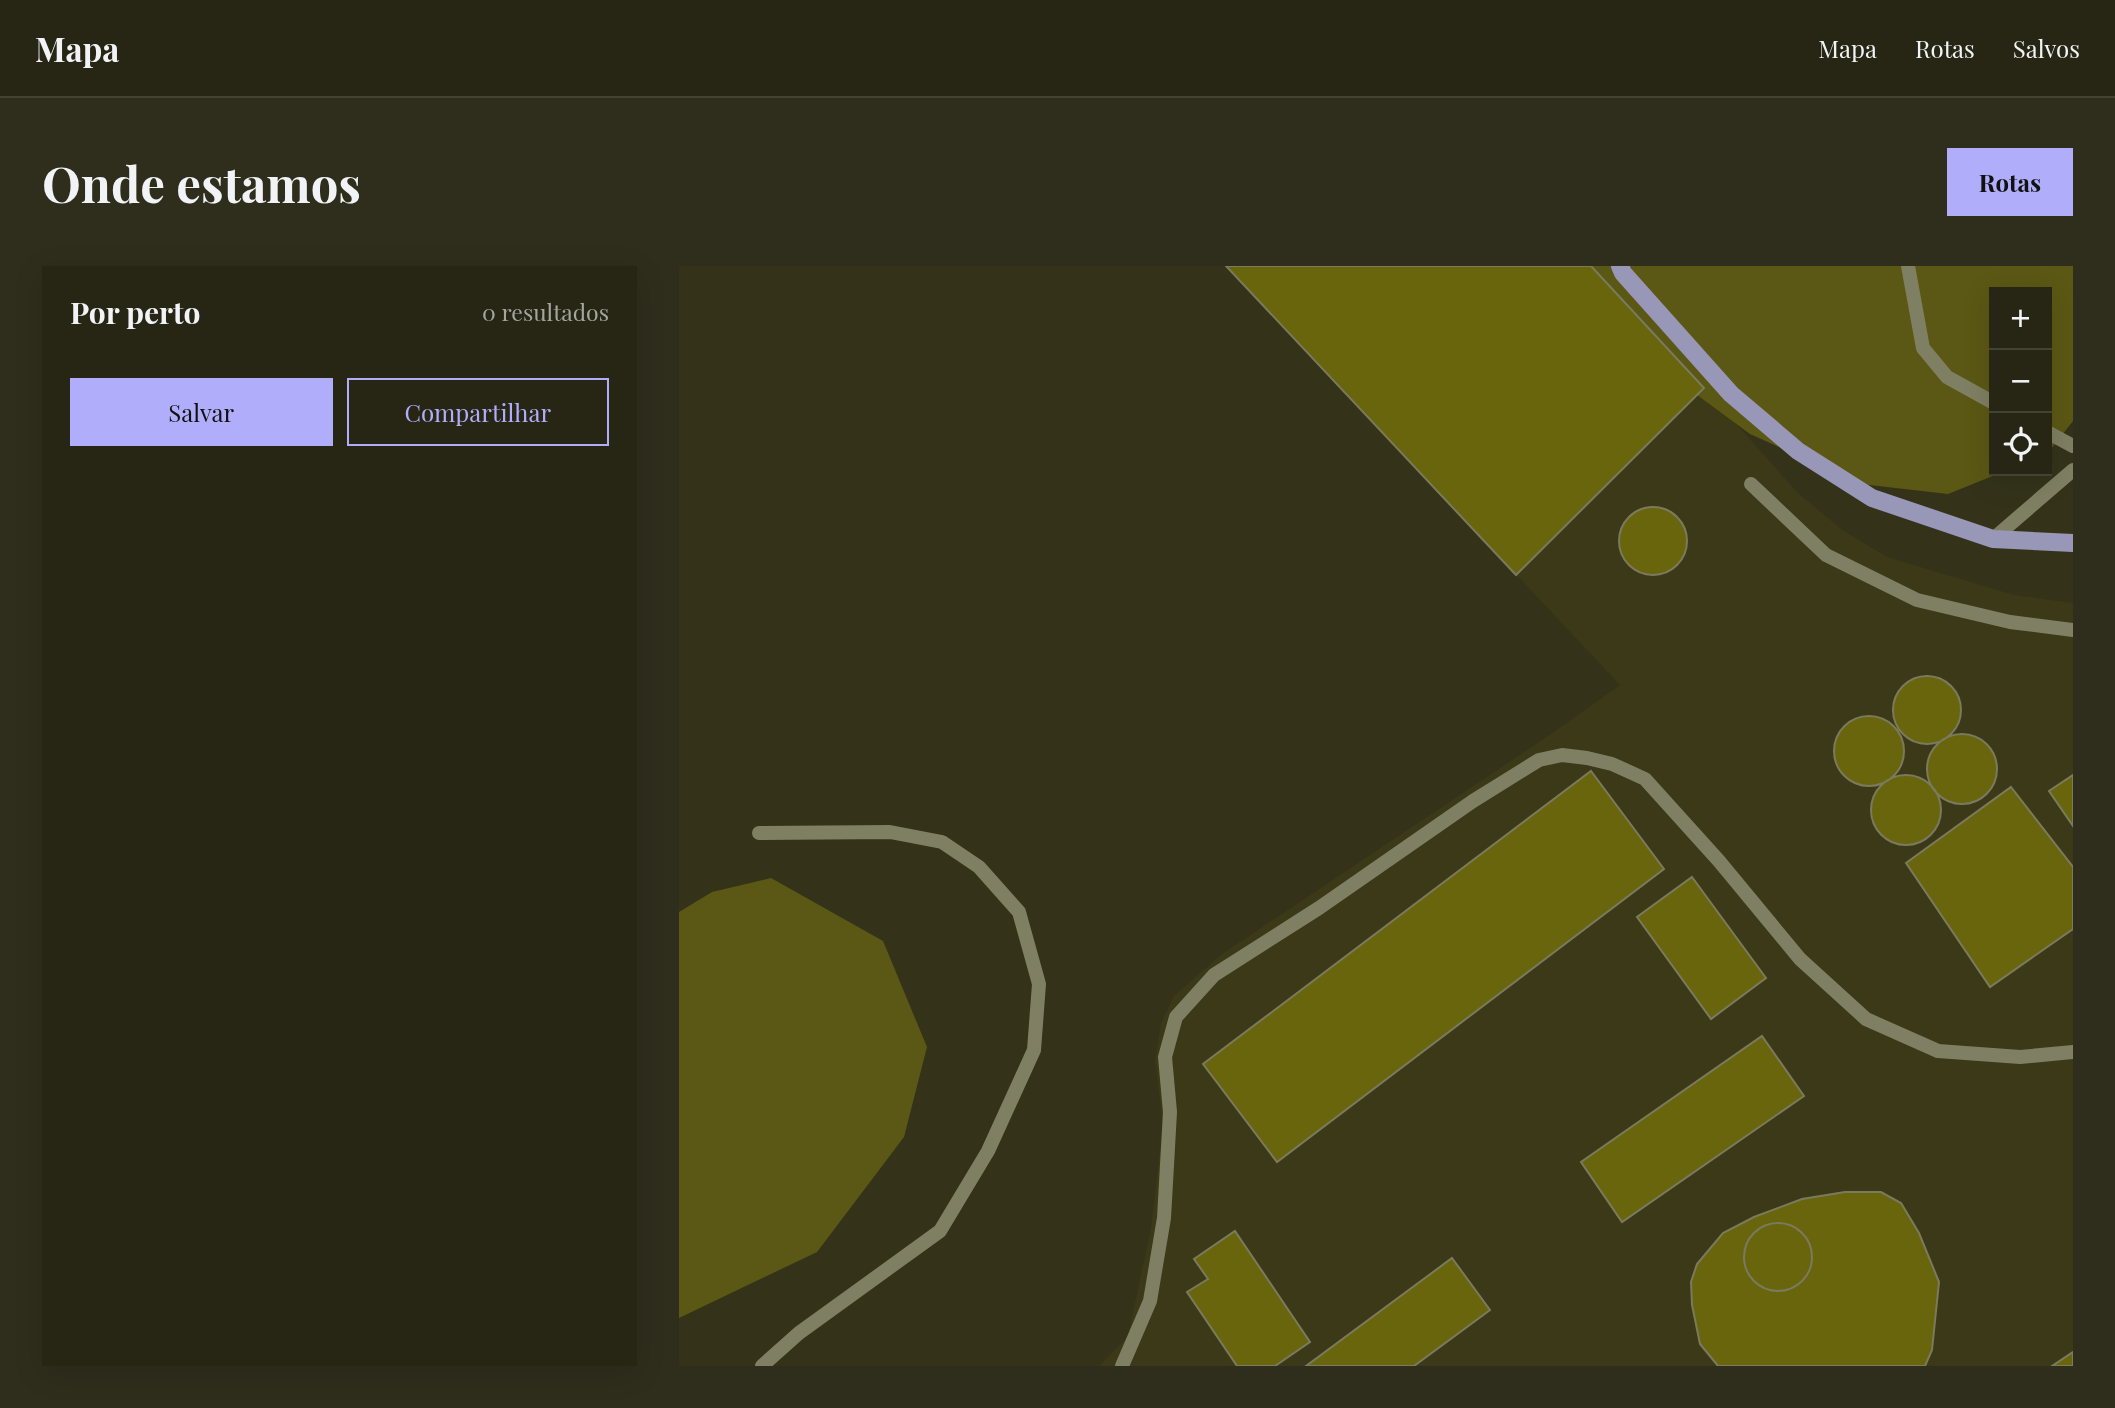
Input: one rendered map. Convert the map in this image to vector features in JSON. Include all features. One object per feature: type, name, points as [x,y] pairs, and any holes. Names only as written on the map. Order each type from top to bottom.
[{"type":"main road","points":[[1620,266],[1623,273],[1731,394],[1798,451],[1872,498],[1993,539],[2073,543]]},
{"type":"street","points":[[1908,266],[1923,348],[1947,377],[1989,400]]},
{"type":"street","points":[[2052,435],[2073,446]]},
{"type":"street","points":[[1993,539],[2073,470]]},
{"type":"street","points":[[1751,484],[1826,555],[1917,600],[2010,622],[2073,630]]},
{"type":"street","points":[[1122,1366],[1150,1301],[1164,1218],[1170,1112],[1165,1057],[1176,1017],[1214,975],[1319,908],[1473,801],[1539,760],[1562,755],[1587,758],[1612,764],[1645,779],[1719,861],[1800,959],[1866,1019],[1938,1051],[2020,1057],[2073,1052]]},
{"type":"street","points":[[759,833],[891,832],[942,842],[979,867],[1019,912],[1039,984],[1034,1050],[988,1151],[940,1231],[799,1333],[762,1366]]},
{"type":"shaded area","points":[[1226,266],[1704,388],[1798,493],[1841,529],[1887,557],[2014,595],[2073,603],[2073,1366],[1099,1366],[1128,1336],[1151,1228],[1163,1126],[1155,1060],[1161,1023],[1174,996],[1222,954],[1620,685]]},
{"type":"shaded area","points":[[1564,266],[2073,266],[2073,421],[2052,448],[2052,287],[1989,287],[1989,476],[1993,476],[1948,494],[1861,484],[1750,434],[1590,316]]},
{"type":"shaded area","points":[[771,878],[883,941],[927,1047],[904,1137],[817,1252],[679,1318],[679,912],[712,892]]},
{"type":"building","points":[[1226,266],[1591,266],[1704,388],[1516,575]]},
{"type":"building","points":[[1646,507],[1660,507],[1672,512],[1682,522],[1687,541],[1682,560],[1672,570],[1660,575],[1646,575],[1634,570],[1624,560],[1619,548],[1619,534],[1624,522],[1634,512]]},
{"type":"building","points":[[1920,676],[1934,676],[1946,681],[1956,691],[1961,710],[1956,729],[1946,739],[1934,744],[1920,744],[1908,739],[1898,729],[1893,717],[1893,703],[1898,691],[1908,681]]},
{"type":"building","points":[[1869,716],[1888,722],[1898,732],[1904,751],[1898,770],[1888,780],[1869,786],[1850,780],[1840,770],[1834,751],[1840,732],[1850,722]]},
{"type":"building","points":[[1962,734],[1981,740],[1991,750],[1997,769],[1991,788],[1981,798],[1962,804],[1943,798],[1933,788],[1927,769],[1933,750],[1943,740]]},
{"type":"building","points":[[1591,771],[1664,869],[1277,1162],[1203,1064]]},
{"type":"building","points":[[1906,775],[1925,781],[1935,791],[1941,810],[1935,829],[1925,839],[1906,845],[1887,839],[1877,829],[1871,810],[1877,791],[1887,781]]},
{"type":"building","points":[[2073,775],[2073,826],[2049,791]]},
{"type":"building","points":[[2011,787],[2073,867],[2073,929],[1990,987],[1906,863]]},
{"type":"building","points":[[1692,877],[1766,978],[1711,1019],[1637,917]]},
{"type":"building","points":[[1762,1036],[1804,1096],[1622,1222],[1581,1162]]},
{"type":"building","points":[[1845,1192],[1881,1192],[1901,1203],[1919,1233],[1939,1282],[1932,1350],[1925,1366],[1718,1366],[1700,1344],[1692,1305],[1691,1282],[1697,1264],[1723,1233],[1754,1217],[1802,1199]]},
{"type":"building","points":[[1771,1223],[1785,1223],[1797,1228],[1807,1238],[1812,1257],[1807,1276],[1797,1286],[1785,1291],[1771,1291],[1759,1286],[1749,1276],[1744,1264],[1744,1250],[1749,1238],[1759,1228]]},
{"type":"building","points":[[1235,1231],[1310,1342],[1275,1366],[1237,1366],[1187,1292],[1208,1279],[1194,1259]]},
{"type":"building","points":[[1452,1258],[1490,1310],[1414,1366],[1306,1366]]},
{"type":"building","points":[[2073,1352],[2073,1366],[2052,1366]]}]
